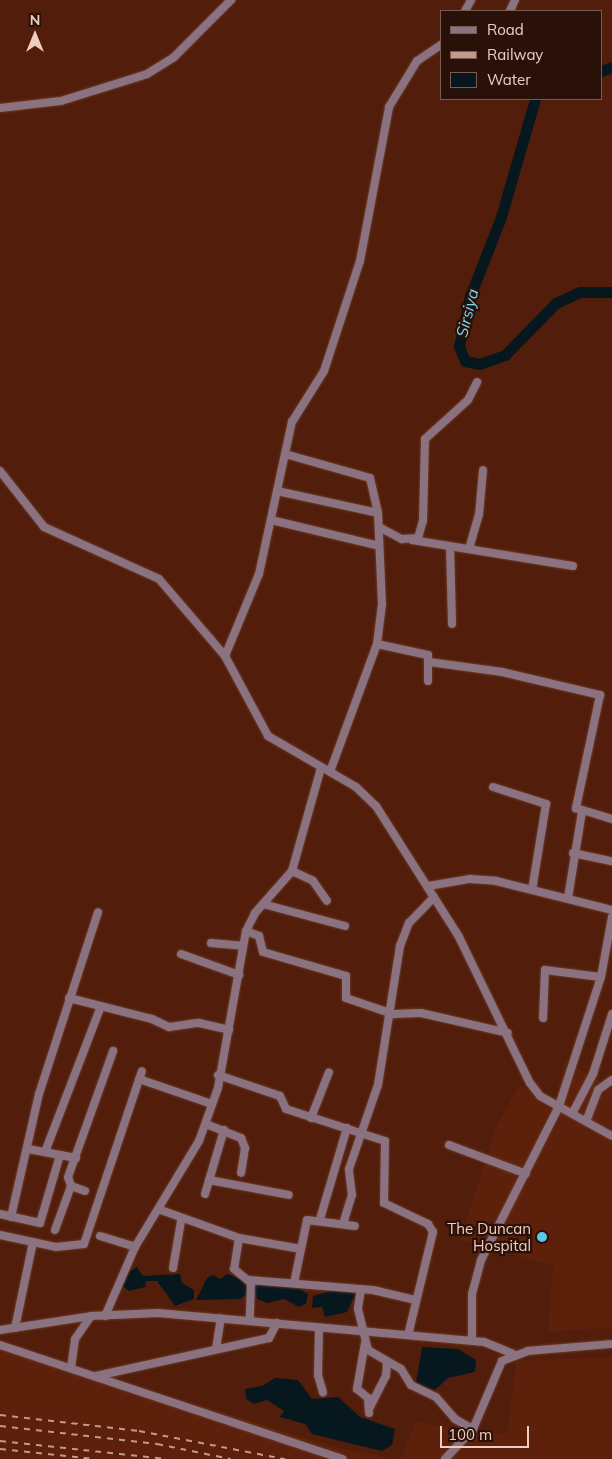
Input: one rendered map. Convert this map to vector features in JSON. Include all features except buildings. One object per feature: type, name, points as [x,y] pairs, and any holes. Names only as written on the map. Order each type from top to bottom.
[{"type":"street","points":[[0,108],[47,104],[93,88],[147,74],[163,66],[231,0]]},
{"type":"street","points":[[226,656],[259,574],[284,454],[297,410],[319,382],[332,353],[360,261],[389,107],[418,61],[440,46]]},
{"type":"street","points":[[412,540],[418,538],[423,521],[425,439],[468,400],[477,382]]},
{"type":"street","points":[[284,454],[370,478],[378,513],[379,527],[376,545],[382,604],[377,644],[330,772]]},
{"type":"street","points":[[469,550],[479,515],[483,470]]},
{"type":"street","points":[[0,471],[44,527],[158,580],[226,656],[268,736],[330,772],[376,806],[428,886],[508,1034],[530,1083],[540,1096],[587,1119],[612,1136]]},
{"type":"street","points":[[277,491],[378,513]]},
{"type":"street","points":[[271,520],[376,545]]},
{"type":"street","points":[[379,527],[412,540],[573,566]]},
{"type":"street","points":[[450,546],[452,624]]},
{"type":"street","points":[[377,644],[423,652],[429,662],[428,680]]},
{"type":"street","points":[[429,662],[502,672],[600,695],[576,800],[576,808],[582,812],[612,819]]},
{"type":"street","points":[[105,1316],[135,1247],[206,1124],[229,1030],[246,931],[263,904],[292,871],[321,768]]},
{"type":"street","points":[[493,786],[546,804],[532,890]]},
{"type":"street","points":[[568,898],[573,853],[582,812]]},
{"type":"street","points":[[573,853],[612,862]]},
{"type":"street","points":[[292,871],[313,881],[327,901]]},
{"type":"street","points":[[428,886],[470,879],[532,890],[612,910]]},
{"type":"street","points":[[343,1224],[352,1195],[349,1169],[378,1085],[386,1011],[404,934],[434,897]]},
{"type":"street","points":[[263,904],[344,926]]},
{"type":"street","points":[[11,1217],[39,1094],[98,912]]},
{"type":"street","points":[[472,1341],[472,1294],[481,1260],[559,1106],[601,977],[612,917]]},
{"type":"street","points":[[246,931],[259,936],[263,952],[346,976],[346,998],[386,1011],[421,1013],[508,1034]]},
{"type":"street","points":[[211,944],[243,946]]},
{"type":"street","points":[[181,954],[239,975]]},
{"type":"street","points":[[543,1018],[545,970],[601,977]]},
{"type":"street","points":[[69,998],[152,1018],[169,1027],[199,1023],[229,1030]]},
{"type":"street","points":[[46,1152],[101,1006]]},
{"type":"street","points":[[573,1112],[592,1074],[612,1014]]},
{"type":"street","points":[[55,1230],[71,1186],[68,1177],[113,1051]]},
{"type":"street","points":[[0,1235],[72,1248],[84,1244],[142,1071]]},
{"type":"street","points":[[311,1118],[329,1072]]},
{"type":"street","points":[[218,1075],[280,1096],[284,1108],[311,1118],[379,1137],[388,1146],[384,1203],[432,1228],[408,1335]]},
{"type":"street","points":[[139,1079],[212,1104]]},
{"type":"street","points":[[587,1119],[598,1090],[612,1080]]},
{"type":"street","points":[[206,1124],[224,1130],[244,1142],[241,1172]]},
{"type":"street","points":[[320,1220],[347,1128]]},
{"type":"street","points":[[205,1194],[224,1130]]},
{"type":"street","points":[[450,1145],[526,1174]]},
{"type":"street","points":[[28,1149],[76,1158]]},
{"type":"street","points":[[0,1214],[40,1223],[60,1155]]},
{"type":"street","points":[[209,1180],[289,1194]]},
{"type":"street","points":[[71,1186],[85,1191]]},
{"type":"street","points":[[158,1210],[181,1221],[239,1238],[301,1250]]},
{"type":"street","points":[[294,1283],[307,1220],[320,1220],[355,1226]]},
{"type":"street","points":[[173,1268],[181,1221]]},
{"type":"street","points":[[100,1236],[135,1247]]},
{"type":"street","points":[[239,1238],[234,1269],[249,1280],[361,1289],[415,1300]]},
{"type":"street","points":[[15,1328],[33,1242]]},
{"type":"street","points":[[249,1280],[250,1321]]},
{"type":"street","points":[[361,1289],[358,1309],[365,1332],[365,1343],[357,1389],[368,1398],[369,1411],[386,1376],[387,1362]]},
{"type":"street","points":[[71,1368],[76,1339],[91,1316]]},
{"type":"street","points":[[0,1330],[91,1316],[221,1318],[472,1341],[513,1354],[612,1344]]},
{"type":"street","points":[[216,1349],[221,1318]]},
{"type":"street","points":[[96,1376],[269,1338],[277,1323]]},
{"type":"street","points":[[319,1328],[318,1375],[323,1392]]},
{"type":"street","points":[[365,1343],[473,1429]]},
{"type":"street","points":[[0,1345],[343,1459]]},
{"type":"street","points":[[445,1459],[473,1429],[502,1361],[513,1354]]},
{"type":"shaded area","points":[[565,1062],[612,1088],[612,1327],[548,1332],[553,1265],[460,1240],[497,1126],[519,1085],[555,1106]]},
{"type":"shaded area","points":[[0,1345],[343,1449],[396,1459],[0,1459]]},
{"type":"shaded area","points":[[612,1357],[612,1459],[400,1459],[416,1421],[472,1433],[507,1433],[516,1361]]},
{"type":"water","points":[[137,1267],[143,1276],[180,1274],[182,1283],[194,1290],[194,1299],[175,1306],[157,1281],[146,1281],[145,1287],[129,1291],[115,1280]]},
{"type":"water","points":[[227,1274],[241,1279],[249,1292],[240,1299],[196,1300],[207,1278],[213,1275],[220,1279]]},
{"type":"water","points":[[262,1278],[291,1284],[308,1294],[306,1304],[299,1307],[284,1299],[267,1303],[257,1299],[255,1287]]},
{"type":"water","points":[[334,1290],[351,1290],[355,1295],[347,1312],[325,1317],[322,1307],[312,1308],[313,1296]]},
{"type":"water","points":[[422,1347],[458,1349],[476,1360],[475,1372],[448,1378],[435,1390],[416,1383]]},
{"type":"water","points":[[275,1378],[298,1380],[312,1399],[338,1397],[360,1417],[395,1429],[392,1445],[382,1451],[312,1434],[305,1424],[280,1417],[284,1411],[267,1400],[254,1404],[246,1399],[245,1389],[262,1386]]},
{"type":"waterway","name":"Sirsiya","points":[[602,71],[612,67]]},
{"type":"waterway","name":"Sirsiya","points":[[535,100],[501,217],[470,296],[459,346],[465,361],[479,364],[505,355],[556,303],[580,292],[612,292]]},
{"type":"railway","points":[[0,1415],[139,1431],[285,1459]]},
{"type":"railway","points":[[0,1426],[157,1444],[230,1459]]},
{"type":"railway","points":[[0,1441],[166,1459]]},
{"type":"railway","points":[[0,1449],[94,1459]]},
{"type":"place","name":"The Duncan Hospital","points":[[542,1237]]}]
